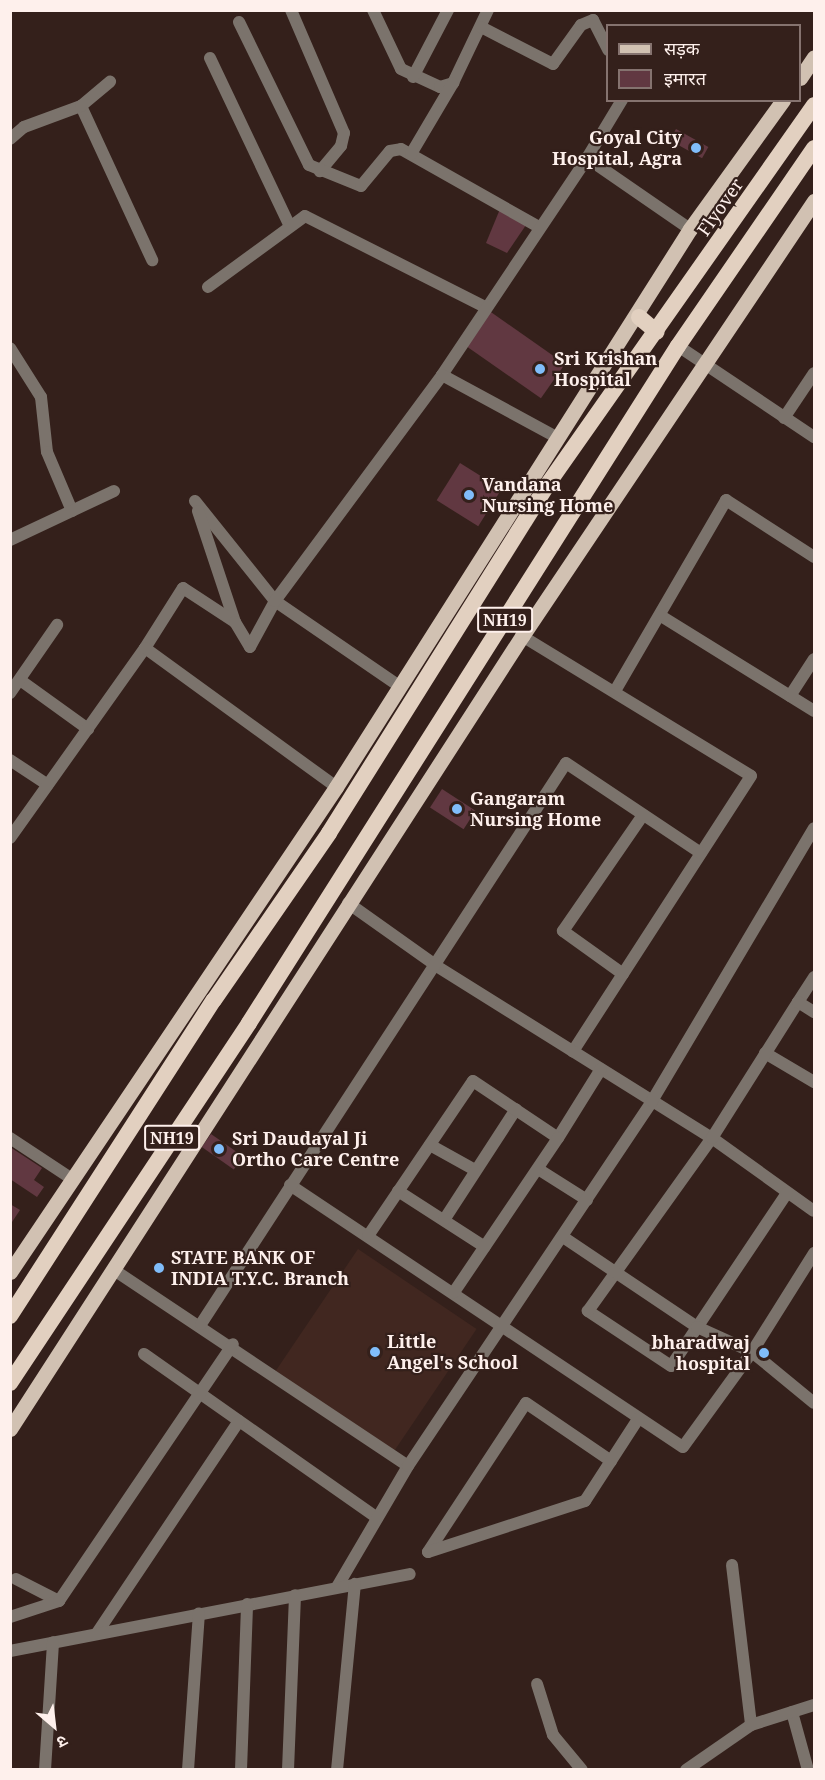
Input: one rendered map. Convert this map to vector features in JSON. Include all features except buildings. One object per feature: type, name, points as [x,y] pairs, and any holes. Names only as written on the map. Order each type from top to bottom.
[{"type":"highway","name":"Flyover","points":[[657,332],[814,105]]},
{"type":"highway","name":"NH19","points":[[10,1383],[332,892],[678,346],[814,148]]},
{"type":"highway","points":[[639,317],[657,332]]},
{"type":"highway","name":"NH19","points":[[10,1316],[303,870],[545,488],[657,332]]},
{"type":"main road","points":[[801,76],[814,57]]},
{"type":"main road","points":[[10,1272],[336,787],[558,438],[639,317],[690,230],[782,102]]},
{"type":"main road","points":[[10,1429],[522,636],[814,201]]},
{"type":"street","points":[[291,10],[344,133],[341,146],[320,171]]},
{"type":"street","points":[[373,10],[395,59],[413,77],[440,87],[453,83]]},
{"type":"street","points":[[413,77],[448,10]]},
{"type":"street","points":[[411,154],[453,83],[488,10]]},
{"type":"street","points":[[481,27],[553,64],[581,25],[592,15],[606,46]]},
{"type":"street","points":[[239,22],[293,140],[309,165],[361,186],[390,151],[411,154],[539,227]]},
{"type":"street","points":[[210,58],[289,224]]},
{"type":"street","points":[[12,133],[81,105],[110,82]]},
{"type":"street","points":[[399,686],[275,602],[195,501],[235,622],[250,647],[275,602],[442,375],[485,307],[587,158],[621,102]]},
{"type":"street","points":[[81,105],[152,260]]},
{"type":"street","points":[[587,158],[690,230]]},
{"type":"street","points":[[207,287],[289,224],[311,217],[485,307]]},
{"type":"street","points":[[678,346],[703,365],[814,437]]},
{"type":"street","points":[[10,348],[41,397],[46,452],[72,511]]},
{"type":"street","points":[[784,418],[814,373]]},
{"type":"street","points":[[442,375],[558,438]]},
{"type":"street","points":[[10,540],[114,491]]},
{"type":"street","points":[[615,692],[726,500],[814,557]]},
{"type":"street","points":[[10,838],[145,648],[183,588],[235,622]]},
{"type":"street","points":[[661,616],[814,711]]},
{"type":"street","points":[[10,693],[57,625]]},
{"type":"street","points":[[522,636],[751,776],[573,1051]]},
{"type":"street","points":[[145,648],[336,787]]},
{"type":"street","points":[[790,696],[814,659]]},
{"type":"street","points":[[20,680],[88,729]]},
{"type":"street","points":[[10,760],[48,785]]},
{"type":"street","points":[[201,1324],[290,1185],[438,967],[566,763],[701,853]]},
{"type":"street","points":[[622,974],[563,932],[643,815]]},
{"type":"street","points":[[337,1587],[408,1466],[652,1101],[814,828]]},
{"type":"street","points":[[348,903],[438,967],[712,1138],[814,1211]]},
{"type":"street","points":[[787,1193],[671,1366],[588,1311],[712,1138],[814,977]]},
{"type":"street","points":[[798,1002],[814,1012]]},
{"type":"street","points":[[765,1053],[814,1082]]},
{"type":"street","points":[[454,1292],[538,1169],[601,1069]]},
{"type":"street","points":[[368,1236],[473,1081],[558,1138]]},
{"type":"street","points":[[444,1220],[516,1109]]},
{"type":"street","points":[[10,1138],[72,1179]]},
{"type":"street","points":[[430,1145],[475,1170]]},
{"type":"street","points":[[538,1169],[587,1200]]},
{"type":"street","points":[[290,1185],[502,1323],[638,1419],[683,1447],[752,1352],[814,1253]]},
{"type":"street","points":[[398,1191],[485,1247]]},
{"type":"street","points":[[563,1237],[616,1270],[698,1327],[752,1352],[814,1403]]},
{"type":"street","points":[[114,1270],[232,1344],[408,1466]]},
{"type":"street","points":[[10,1617],[59,1601],[232,1344]]},
{"type":"street","points":[[144,1354],[377,1518]]},
{"type":"street","points":[[611,1461],[526,1403],[428,1552],[585,1501],[611,1461],[638,1419]]},
{"type":"street","points":[[97,1633],[238,1421]]},
{"type":"street","points":[[732,1564],[751,1725]]},
{"type":"street","points":[[10,1651],[410,1574]]},
{"type":"street","points":[[12,1581],[59,1601]]},
{"type":"street","points":[[337,1770],[355,1584]]},
{"type":"street","points":[[288,1770],[295,1595]]},
{"type":"street","points":[[241,1770],[248,1604]]},
{"type":"street","points":[[188,1770],[200,1613]]},
{"type":"street","points":[[45,1770],[53,1642]]},
{"type":"street","points":[[537,1684],[553,1735],[582,1770]]},
{"type":"street","points":[[686,1770],[751,1725],[814,1705]]},
{"type":"street","points":[[792,1712],[808,1770]]},
{"type":"shaded area","name":"Little Angel's School","points":[[358,1249],[477,1329],[391,1456],[272,1376]]},
{"type":"place","name":"Goyal City Hospital, Agra","points":[[696,148]]},
{"type":"place","name":"Sri Krishan Hospital","points":[[540,369]]},
{"type":"place","name":"Vandana Nursing Home","points":[[469,495]]},
{"type":"place","name":"Gangaram Nursing Home","points":[[457,809]]},
{"type":"place","name":"Sri Daudayal Ji Ortho Care Centre","points":[[219,1149]]},
{"type":"place","name":"STATE BANK OF INDIA T.Y.C. Branch","points":[[159,1268]]},
{"type":"place","name":"Little Angel's School","points":[[375,1352]]},
{"type":"place","name":"bharadwaj hospital","points":[[764,1353]]}]
